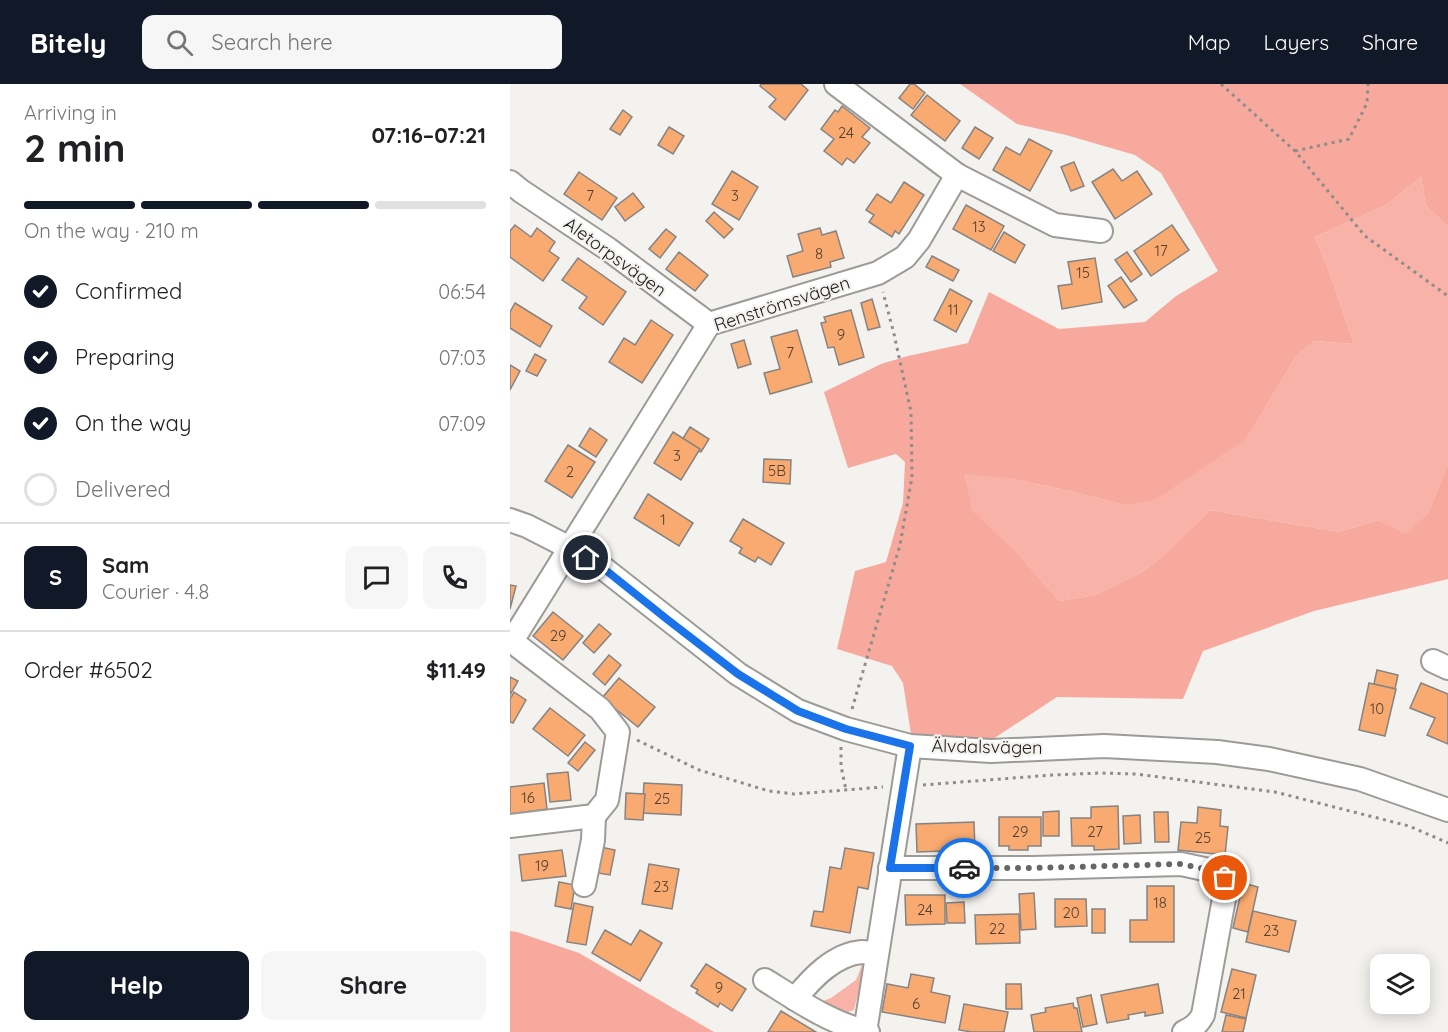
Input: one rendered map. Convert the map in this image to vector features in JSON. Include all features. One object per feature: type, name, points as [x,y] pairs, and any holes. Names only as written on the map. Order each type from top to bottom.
[{"type":"street","points":[[836,84],[957,175],[1055,225],[1101,231]]},
{"type":"street","name":"Renströmsvägen","points":[[511,640],[709,324],[878,273],[905,257],[919,240],[957,175]]},
{"type":"street","name":"Aletorpsvägen","points":[[514,192],[608,249],[709,324]]},
{"type":"street","name":"Älvdalsvägen","points":[[510,520],[570,548],[603,568],[738,674],[798,711],[846,729],[910,746],[991,751],[1104,746],[1217,752],[1269,759],[1360,779],[1448,810]]},
{"type":"street","points":[[511,640],[600,709],[618,732],[607,800],[594,816],[593,840],[584,885]]},
{"type":"street","points":[[765,980],[842,1025],[866,1032],[876,953],[910,746]]},
{"type":"street","points":[[510,826],[594,816]]},
{"type":"street","points":[[890,868],[1034,868],[1181,864],[1218,872],[1227,882],[1203,1015],[1198,1023],[1184,1032]]},
{"type":"street","points":[[795,999],[812,978],[838,960],[851,954],[876,953]]},
{"type":"path","points":[[1221,84],[1294,151],[1365,236],[1448,296]]},
{"type":"path","points":[[1294,151],[1349,139],[1368,103],[1368,84]]},
{"type":"path","points":[[846,790],[840,749],[900,545],[912,477],[911,412],[878,273]]},
{"type":"path","points":[[618,732],[699,770],[769,791],[794,794],[1052,775],[1136,774],[1275,792],[1409,826],[1448,843]]},
{"type":"shaded area","points":[[960,84],[1448,84],[1448,227],[1426,206],[1421,177],[1386,205],[1315,237],[1354,344],[1314,341],[1296,356],[1247,438],[1156,499],[1126,505],[1013,479],[965,474],[972,511],[1017,552],[1060,601],[1095,595],[1142,572],[1162,557],[1210,510],[1339,532],[1378,520],[1406,534],[1428,513],[1448,464],[1448,579],[1314,611],[1203,651],[1183,699],[1057,697],[993,739],[911,734],[903,683],[892,666],[837,649],[855,571],[886,562],[903,503],[905,462],[896,454],[848,468],[824,392],[881,364],[968,343],[989,292],[1059,329],[1145,322],[1176,296],[1218,271],[1161,173],[1135,155],[1066,135],[1017,124]]},
{"type":"shaded area","points":[[1421,177],[1426,206],[1448,227],[1448,464],[1428,513],[1406,535],[1378,520],[1339,532],[1210,510],[1162,557],[1142,572],[1095,595],[1060,601],[1017,552],[971,511],[965,473],[1013,479],[1126,505],[1247,438],[1296,356],[1314,341],[1354,344],[1315,237],[1386,205]]},
{"type":"shaded area","points":[[510,931],[579,953],[714,1032],[510,1032]]},
{"type":"shaded area","points":[[862,965],[864,968],[854,1010],[842,1014],[818,1003],[831,998],[856,980]]},
{"type":"building","points":[[761,84],[801,84],[808,90],[785,120],[769,107],[776,99],[760,86]]},
{"type":"building","points":[[910,84],[914,84],[925,93],[913,109],[899,98]]},
{"type":"building","points":[[927,95],[960,121],[945,141],[911,115]]},
{"type":"building","points":[[842,106],[870,128],[862,137],[870,143],[854,163],[847,158],[842,165],[824,151],[834,139],[821,129],[835,110],[838,112]]},
{"type":"building","points":[[623,110],[632,117],[620,135],[610,129]]},
{"type":"building","points":[[669,127],[684,136],[673,154],[658,145]]},
{"type":"building","points":[[975,127],[993,138],[979,159],[962,148]]},
{"type":"building","points":[[1029,139],[1052,151],[1030,191],[993,170],[1006,147],[1020,155]]},
{"type":"building","points":[[1074,162],[1084,186],[1071,191],[1061,167]]},
{"type":"building","points":[[1113,169],[1122,181],[1137,171],[1152,194],[1115,219],[1092,182]]},
{"type":"building","points":[[732,171],[758,187],[739,220],[712,204]]},
{"type":"building","points":[[579,172],[617,198],[602,220],[564,194]]},
{"type":"building","points":[[904,182],[924,195],[899,234],[895,231],[892,237],[869,222],[874,215],[866,210],[877,194],[891,203]]},
{"type":"building","points":[[633,193],[644,207],[625,221],[615,207]]},
{"type":"building","points":[[966,205],[1004,226],[991,250],[953,229]]},
{"type":"building","points":[[714,212],[733,229],[724,238],[706,221]]},
{"type":"building","points":[[515,225],[531,237],[537,228],[555,242],[549,251],[559,258],[543,281],[510,257],[510,231]]},
{"type":"building","points":[[1172,225],[1189,250],[1151,276],[1134,251]]},
{"type":"building","points":[[820,228],[822,235],[836,231],[844,258],[830,262],[831,267],[793,277],[787,256],[803,251],[798,234]]},
{"type":"building","points":[[666,229],[676,237],[660,258],[649,249]]},
{"type":"building","points":[[1004,232],[1025,245],[1015,263],[993,251]]},
{"type":"building","points":[[679,252],[708,275],[695,291],[666,269]]},
{"type":"building","points":[[1127,252],[1142,274],[1131,282],[1115,260]]},
{"type":"building","points":[[932,256],[959,270],[953,281],[926,267]]},
{"type":"building","points":[[578,258],[626,292],[603,325],[579,308],[587,297],[562,280]]},
{"type":"building","points":[[1095,258],[1102,302],[1062,309],[1058,286],[1072,284],[1068,262]]},
{"type":"building","points":[[1121,277],[1137,300],[1124,308],[1108,286]]},
{"type":"building","points":[[950,289],[972,301],[956,332],[934,320]]},
{"type":"building","points":[[872,299],[880,327],[868,330],[861,303]]},
{"type":"building","points":[[515,303],[552,326],[540,347],[510,328],[510,312]]},
{"type":"building","points":[[851,310],[864,357],[839,365],[834,347],[828,348],[821,323],[826,322],[824,317]]},
{"type":"building","points":[[651,320],[673,335],[642,383],[609,362],[624,338],[635,345]]},
{"type":"building","points":[[797,330],[812,382],[770,394],[764,373],[780,369],[771,337]]},
{"type":"building","points":[[744,340],[751,364],[738,368],[731,344]]},
{"type":"building","points":[[535,354],[546,360],[537,376],[526,371]]},
{"type":"building","points":[[510,365],[520,371],[510,390]]},
{"type":"building","points":[[690,427],[709,439],[701,452],[682,440]]},
{"type":"building","points":[[590,428],[607,440],[596,457],[579,446]]},
{"type":"building","points":[[673,432],[700,449],[681,480],[654,463]]},
{"type":"building","points":[[568,445],[595,462],[572,498],[545,481]]},
{"type":"building","points":[[764,459],[791,460],[790,484],[763,482]]},
{"type":"building","points":[[648,494],[693,523],[679,546],[634,518]]},
{"type":"building","points":[[743,519],[784,543],[771,565],[758,557],[755,562],[739,553],[742,548],[730,541]]},
{"type":"building","points":[[510,585],[516,586],[510,609]]},
{"type":"building","points":[[553,612],[583,636],[563,660],[533,636]]},
{"type":"building","points":[[599,624],[611,634],[594,653],[583,643]]},
{"type":"building","points":[[609,655],[621,665],[605,685],[593,674]]},
{"type":"building","points":[[1377,670],[1398,675],[1395,689],[1374,684]]},
{"type":"building","points":[[510,677],[518,681],[510,695]]},
{"type":"building","points":[[619,678],[655,707],[638,727],[602,698]]},
{"type":"building","points":[[1369,683],[1396,689],[1385,736],[1359,730]]},
{"type":"building","points":[[1421,683],[1448,694],[1448,744],[1427,735],[1435,718],[1410,708]]},
{"type":"building","points":[[514,692],[526,700],[513,723],[510,722],[510,699]]},
{"type":"building","points":[[550,708],[585,735],[568,756],[533,729]]},
{"type":"building","points":[[585,742],[595,750],[578,771],[568,763]]},
{"type":"building","points":[[568,772],[571,800],[550,802],[547,774]]},
{"type":"building","points":[[544,783],[547,809],[510,814],[510,787]]},
{"type":"building","points":[[644,783],[682,785],[681,815],[642,813]]},
{"type":"building","points":[[626,793],[645,794],[643,820],[625,819]]},
{"type":"building","points":[[1118,806],[1119,849],[1094,850],[1094,846],[1072,846],[1071,818],[1091,818],[1091,807]]},
{"type":"building","points":[[1198,807],[1221,810],[1220,826],[1228,827],[1225,855],[1178,850],[1181,822],[1197,823]]},
{"type":"building","points":[[1059,811],[1059,836],[1043,836],[1043,812]]},
{"type":"building","points":[[1154,812],[1168,812],[1169,842],[1155,842]]},
{"type":"building","points":[[1140,815],[1141,843],[1124,844],[1123,816]]},
{"type":"building","points":[[999,817],[1041,817],[1041,846],[1028,846],[1028,850],[1009,850],[1009,846],[999,846]]},
{"type":"building","points":[[974,822],[975,850],[917,852],[916,824]]},
{"type":"building","points":[[596,846],[615,850],[610,875],[591,872]]},
{"type":"building","points":[[845,848],[874,853],[868,889],[858,887],[850,933],[811,926],[814,911],[823,912],[830,867],[841,869]]},
{"type":"building","points":[[562,850],[566,876],[522,881],[519,855]]},
{"type":"building","points":[[649,864],[679,869],[672,909],[642,904]]},
{"type":"building","points":[[559,882],[575,885],[571,909],[555,906]]},
{"type":"building","points":[[1243,883],[1258,887],[1248,932],[1233,928]]},
{"type":"building","points":[[1147,886],[1174,886],[1174,942],[1130,942],[1130,920],[1147,920]]},
{"type":"building","points":[[1034,893],[1036,929],[1021,930],[1019,894]]},
{"type":"building","points":[[905,895],[945,895],[945,924],[906,925]]},
{"type":"building","points":[[1055,899],[1086,899],[1087,926],[1055,927]]},
{"type":"building","points":[[964,902],[965,923],[947,923],[946,903]]},
{"type":"building","points":[[574,903],[593,907],[586,945],[567,942]]},
{"type":"building","points":[[1092,909],[1105,909],[1105,933],[1092,933]]},
{"type":"building","points":[[1253,911],[1296,921],[1289,952],[1246,942]]},
{"type":"building","points":[[1019,914],[1020,943],[976,944],[975,915]]},
{"type":"building","points":[[605,930],[631,945],[640,930],[662,943],[640,981],[592,953]]},
{"type":"building","points":[[706,964],[746,989],[732,1011],[720,1003],[718,1007],[696,993],[698,990],[691,986]]},
{"type":"building","points":[[1232,969],[1256,975],[1246,1018],[1221,1012]]},
{"type":"building","points":[[911,974],[934,978],[931,992],[950,996],[945,1023],[882,1012],[887,984],[908,988]]},
{"type":"building","points":[[1006,984],[1021,984],[1022,1009],[1006,1009]]},
{"type":"building","points":[[1158,984],[1163,1013],[1145,1016],[1145,1012],[1128,1015],[1129,1019],[1107,1023],[1101,995]]},
{"type":"building","points":[[1091,995],[1097,1024],[1083,1027],[1077,998]]},
{"type":"building","points":[[1073,1003],[1074,1008],[1077,1008],[1082,1032],[1034,1032],[1031,1015],[1046,1012],[1045,1008]]},
{"type":"building","points":[[964,1004],[1008,1012],[1004,1032],[959,1030]]},
{"type":"building","points":[[781,1011],[816,1032],[768,1032]]},
{"type":"building","points":[[1226,1015],[1246,1019],[1243,1032],[1222,1032]]},
{"type":"way so far","points":[[964,868],[1181,864],[1218,872],[1225,878]]},
{"type":"route","points":[[586,558],[603,568],[738,674],[798,711],[846,729],[910,746],[890,868],[964,868]]}]
